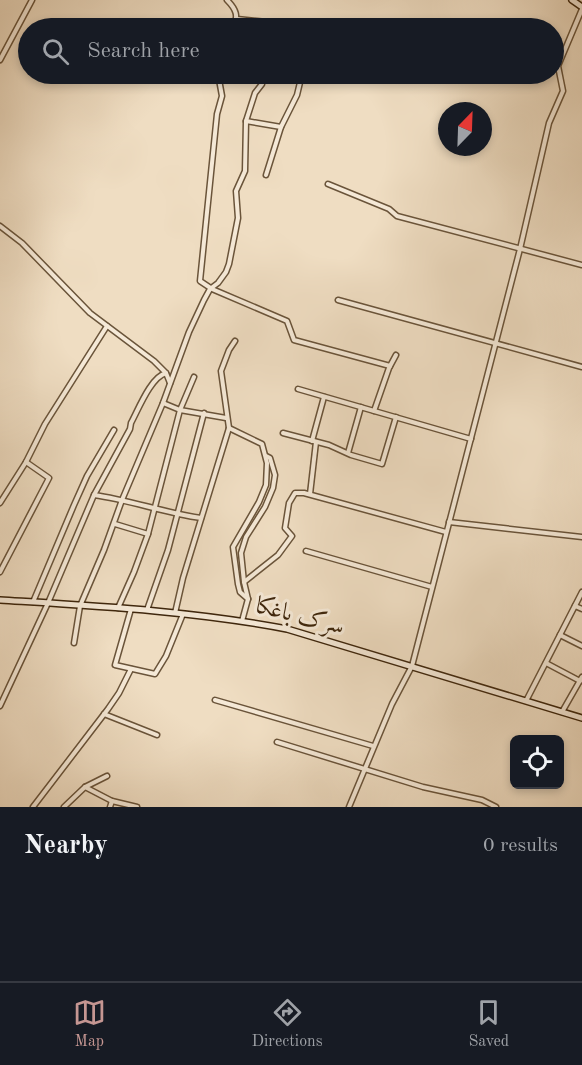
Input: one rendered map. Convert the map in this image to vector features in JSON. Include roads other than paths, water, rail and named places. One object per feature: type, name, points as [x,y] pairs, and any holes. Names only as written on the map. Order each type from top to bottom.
[{"type":"street","points":[[22,18],[32,0]]},
{"type":"street","points":[[227,0],[234,8],[237,18]]},
{"type":"street","points":[[564,52],[582,8],[572,0]]},
{"type":"street","points":[[0,60],[18,26]]},
{"type":"street","points":[[220,84],[222,96],[217,114],[200,281],[212,289],[287,321],[294,340],[390,366]]},
{"type":"street","points":[[74,643],[80,606],[115,524],[122,500],[163,403],[189,332],[204,300],[226,272],[229,264],[238,218],[236,191],[245,171],[246,121],[255,93],[262,84]]},
{"type":"street","points":[[266,175],[281,128],[297,95],[300,84]]},
{"type":"street","points":[[348,807],[372,746],[412,666],[520,249],[549,123],[563,91],[562,84]]},
{"type":"street","points":[[246,121],[281,128]]},
{"type":"street","points":[[328,184],[389,209],[397,216],[582,265]]},
{"type":"street","points":[[0,226],[22,243],[90,313],[154,361],[166,373],[170,384]]},
{"type":"street","points":[[338,300],[582,367]]},
{"type":"street","points":[[0,503],[26,462],[45,424],[107,326]]},
{"type":"street","points":[[175,614],[183,578],[229,428],[222,371],[229,350],[235,341]]},
{"type":"street","points":[[374,411],[396,355]]},
{"type":"street","points":[[0,706],[48,603],[94,495],[130,429],[130,423],[152,381],[166,373]]},
{"type":"street","points":[[117,609],[148,534],[180,410],[194,376]]},
{"type":"street","points":[[298,389],[471,439]]},
{"type":"street","points":[[310,494],[314,442],[324,397]]},
{"type":"street","points":[[163,403],[180,410],[226,418]]},
{"type":"street","points":[[348,453],[361,407]]},
{"type":"street","points":[[147,610],[168,550],[204,413]]},
{"type":"street","points":[[283,434],[384,463],[396,417]]},
{"type":"street","points":[[229,428],[262,444],[265,456],[266,484],[260,502],[233,547],[240,591],[248,598]]},
{"type":"street","points":[[33,602],[87,476],[114,430]]},
{"type":"street","points":[[242,621],[248,598],[244,582],[242,553],[246,537],[266,507],[275,475],[270,458],[265,456]]},
{"type":"street","points":[[0,572],[49,478],[26,462]]},
{"type":"street","points":[[244,582],[278,555],[292,536],[285,528],[290,503],[295,493],[310,494],[446,532]]},
{"type":"street","points":[[94,495],[201,519]]},
{"type":"street","points":[[449,522],[582,537]]},
{"type":"street","points":[[115,524],[148,534]]},
{"type":"street","points":[[306,551],[432,587]]},
{"type":"street","points":[[526,701],[582,592]]},
{"type":"street","name":"سرک باغکا","points":[[0,600],[147,610],[242,621],[287,629],[582,718]]},
{"type":"street","points":[[575,606],[582,609]]},
{"type":"street","points":[[130,609],[115,665],[156,674],[183,614]]},
{"type":"street","points":[[560,635],[582,646]]},
{"type":"street","points":[[546,663],[581,679],[562,712]]},
{"type":"street","points":[[33,807],[119,693],[131,669]]},
{"type":"street","points":[[215,700],[372,746]]},
{"type":"street","points":[[104,714],[157,735]]},
{"type":"street","points":[[277,742],[423,787],[482,800],[496,807]]},
{"type":"street","points":[[64,807],[85,787],[107,776]]},
{"type":"street","points":[[85,787],[112,801],[137,807]]},
{"type":"street","points":[[110,807],[112,801]]}]
